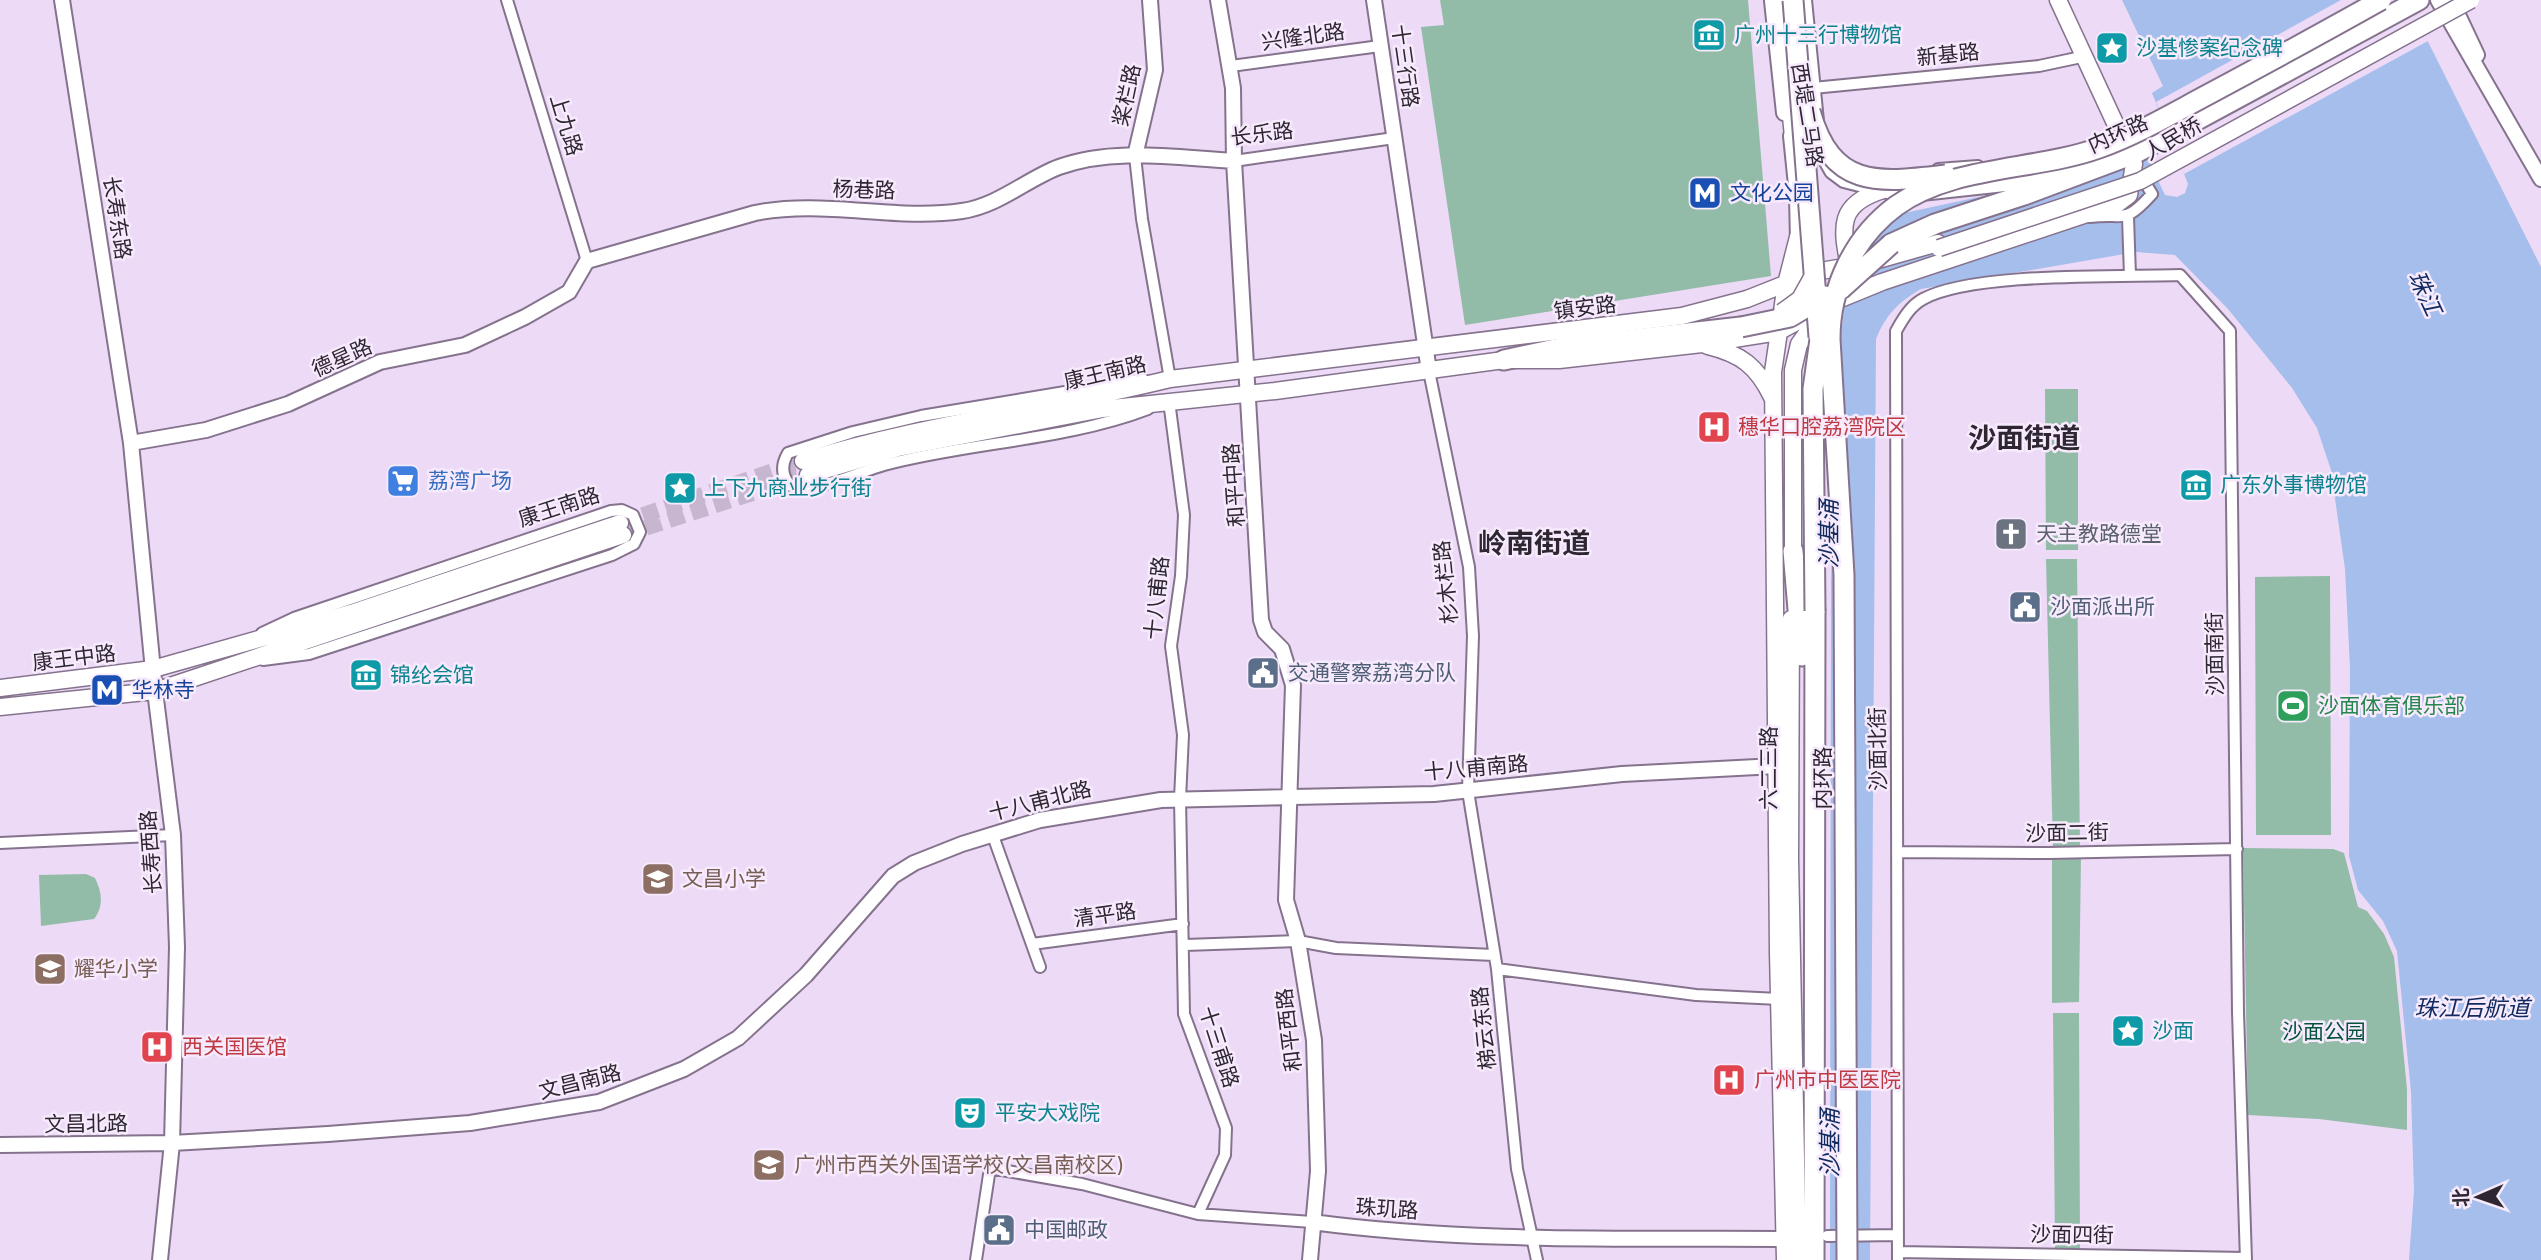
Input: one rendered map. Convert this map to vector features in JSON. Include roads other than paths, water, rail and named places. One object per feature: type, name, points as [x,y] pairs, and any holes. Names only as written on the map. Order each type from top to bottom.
[{"type":"highway","points":[[1793,0],[1821,358],[1840,503]]},
{"type":"highway","name":"内环路","points":[[1847,1260],[1845,625],[1830,325],[1838,283],[1850,258],[1878,222],[1920,193],[1967,178],[2099,148],[2133,134],[2381,0]]},
{"type":"highway","name":"内环路","points":[[1813,891],[1813,389],[1822,327],[1838,293],[1891,244],[1935,224],[2128,154],[2419,0]]},
{"type":"highway","points":[[1812,111],[1822,144],[1834,160],[1851,173],[1872,180],[1903,180],[2045,162]]},
{"type":"highway","points":[[1504,360],[1565,347],[1772,323],[1799,312],[1832,291],[1869,257],[1891,244]]},
{"type":"highway","points":[[1793,551],[1801,624],[1813,891],[1814,1260]]},
{"type":"main road","points":[[1779,0],[1794,146]]},
{"type":"main road","points":[[1741,327],[1772,317],[1793,305],[1806,291],[1814,274],[1818,237],[1812,111],[1802,0]]},
{"type":"main road","points":[[1859,286],[2073,219],[2117,204],[2129,195],[2128,154],[2086,56],[2058,0]]},
{"type":"main road","name":"人民桥","points":[[1794,283],[1828,268],[1849,266],[1938,243],[2137,176],[2451,0]]},
{"type":"main road","name":"人民桥","points":[[1843,296],[1859,286],[1875,270],[2140,181],[2471,0]]},
{"type":"main road","points":[[1849,266],[1843,240],[1846,217],[1859,200],[1884,190]]},
{"type":"main road","points":[[1747,299],[1774,279],[1798,237]]},
{"type":"main road","name":"六二三路","points":[[1785,1260],[1779,999],[1773,399],[1778,332],[1794,283],[1798,237]]},
{"type":"main road","name":"镇安路","points":[[1425,348],[1665,319],[1747,299],[1794,283]]},
{"type":"main road","points":[[1429,371],[1504,360],[1559,360],[1702,344],[1778,332],[1843,296]]},
{"type":"main road","name":"六二三路","points":[[1798,1260],[1790,859],[1793,370],[1799,344],[1814,320],[1843,296]]},
{"type":"main road","points":[[1702,344],[1748,361],[1759,373],[1773,399]]},
{"type":"main road","name":"康王南路","points":[[1425,348],[1170,379],[1079,401],[893,437],[805,468],[1103,409],[1429,371]]},
{"type":"main road","points":[[1773,433],[1791,434]]},
{"type":"main road","name":"康王南路","points":[[153,669],[351,613],[622,529],[251,662],[155,691]]},
{"type":"main road","name":"康王中路","points":[[0,688],[153,669]]},
{"type":"main road","name":"康王中路","points":[[0,707],[155,691]]},
{"type":"street","name":"长寿东路","points":[[62,0],[131,443]]},
{"type":"street","name":"上九路","points":[[507,0],[587,261]]},
{"type":"street","name":"桨栏路","points":[[1135,156],[1155,70],[1150,0]]},
{"type":"street","name":"和平中路","points":[[1218,0],[1231,66],[1261,620],[1265,632],[1282,649],[1293,685],[1290,798]]},
{"type":"street","name":"十三行路","points":[[1374,0],[1394,138]]},
{"type":"street","name":"西堤二马路","points":[[1772,0],[1778,75],[1794,146],[1798,237]]},
{"type":"street","points":[[1787,0],[1794,81],[1794,146]]},
{"type":"street","name":"西堤二马路","points":[[1802,0],[1813,88],[1812,111],[1820,146],[1832,171],[1852,183],[1884,190]]},
{"type":"street","points":[[2438,0],[2458,38],[2486,79]]},
{"type":"street","points":[[2451,0],[2486,79],[2541,179]]},
{"type":"street","name":"兴隆北路","points":[[1231,66],[1380,46]]},
{"type":"street","name":"新基路","points":[[1813,88],[2039,66],[2086,56]]},
{"type":"street","points":[[1812,111],[1835,151],[1866,170],[1883,172],[1993,164],[2073,150],[2104,137],[2111,117]]},
{"type":"street","points":[[1884,190],[1936,182],[1980,186],[2023,183],[2087,161],[2101,152],[2109,141],[2111,117]]},
{"type":"street","name":"长乐路","points":[[1135,156],[1234,160],[1394,138]]},
{"type":"street","points":[[1394,138],[1429,371]]},
{"type":"street","points":[[2073,219],[2128,217],[2152,194],[2128,154]]},
{"type":"street","name":"杨巷路","points":[[587,261],[654,240],[776,209],[912,213],[965,211],[1060,166],[1097,158],[1135,156]]},
{"type":"street","points":[[1135,156],[1140,209],[1170,379]]},
{"type":"street","points":[[2128,217],[2130,274]]},
{"type":"street","name":"德星路","points":[[131,443],[206,430],[288,404],[380,362],[465,345],[525,317],[569,292],[587,261]]},
{"type":"street","name":"沙面南街","points":[[1971,284],[2130,274],[2180,275],[2230,331],[2246,1259]]},
{"type":"street","points":[[1794,283],[1807,300],[1843,296]]},
{"type":"street","name":"沙面北街","points":[[1898,1256],[1896,331],[1908,311],[1924,298],[1971,284]]},
{"type":"street","name":"杉木栏路","points":[[1429,371],[1448,456],[1472,590],[1468,791]]},
{"type":"street","name":"康王南路","points":[[1170,379],[1115,382],[875,426],[793,450],[785,459],[783,474],[791,486],[810,488],[896,462],[1114,419],[1170,401]]},
{"type":"street","name":"十八甫路","points":[[1170,401],[1184,515],[1181,576],[1171,646],[1182,721],[1180,799]]},
{"type":"street","name":"长寿西路","points":[[131,443],[155,691],[173,835],[177,947],[172,1143],[160,1260]]},
{"type":"street","name":"康王南路","points":[[247,641],[294,618],[611,511],[622,510],[632,515],[640,532],[634,544],[612,555],[309,653],[251,662]]},
{"type":"street","name":"十八甫南路","points":[[1180,799],[1468,791],[1622,774],[1776,766]]},
{"type":"street","name":"梯云东路","points":[[1468,791],[1497,969],[1517,1169],[1536,1260]]},
{"type":"street","name":"和平西路","points":[[1290,798],[1286,900],[1298,942],[1314,1040],[1318,1108],[1318,1171],[1310,1260]]},
{"type":"street","name":"十八甫北路","points":[[914,863],[992,833],[1102,807],[1180,799]]},
{"type":"street","name":"十三甫路","points":[[1180,799],[1185,945],[1184,1014],[1226,1128],[1225,1155],[1198,1214]]},
{"type":"street","points":[[992,833],[1040,967]]},
{"type":"street","points":[[0,843],[173,835]]},
{"type":"street","name":"沙面二街","points":[[1898,852],[2237,849]]},
{"type":"street","name":"文昌南路","points":[[172,1143],[470,1123],[561,1111],[631,1091],[702,1060],[738,1038],[806,975],[894,876],[914,863]]},
{"type":"street","name":"清平路","points":[[1032,944],[1183,924]]},
{"type":"street","points":[[1185,945],[1298,942],[1336,948],[1494,955]]},
{"type":"street","points":[[1497,969],[1696,995],[1779,999]]},
{"type":"street","name":"文昌北路","points":[[0,1145],[172,1143]]},
{"type":"street","name":"珠玑路","points":[[976,1260],[990,1168],[1083,1184],[1198,1214],[1392,1231],[1533,1238],[1785,1239]]},
{"type":"street","points":[[1828,1236],[1898,1235]]},
{"type":"street","name":"沙面四街","points":[[1898,1256],[2246,1259]]},
{"type":"water","points":[[2122,0],[2407,0],[2541,267],[2541,1260],[2409,1260],[2414,1191],[2411,1092],[2397,951],[2383,921],[2358,890],[2349,856],[2350,667],[2345,569],[2331,470],[2317,428],[2292,388],[2228,309],[2175,255],[2136,252],[1921,289],[1894,310],[1876,339],[1870,1260],[1830,1260],[1831,580],[1839,348],[1854,240],[1872,220],[2034,185],[2097,164],[2126,120],[2130,121],[2165,195],[2177,197],[2185,193],[2188,184],[2152,93],[2163,86]]},
{"type":"tunnel","points":[[620,523],[803,461]]},
{"type":"tunnel","points":[[623,535],[808,475]]},
{"type":"place","name":"广州十三行博物馆","points":[[1709,35]]},
{"type":"place","name":"沙基惨案纪念碑","points":[[2112,48]]},
{"type":"place","name":"文化公园","points":[[1705,193]]},
{"type":"place","name":"穗华口腔荔湾院区","points":[[1714,427]]},
{"type":"place","name":"荔湾广场","points":[[403,481]]},
{"type":"place","name":"广东外事博物馆","points":[[2196,485]]},
{"type":"place","name":"上下九商业步行街","points":[[680,488]]},
{"type":"place","name":"天主教路德堂","points":[[2011,534]]},
{"type":"place","name":"沙面派出所","points":[[2025,607]]},
{"type":"place","name":"交通警察荔湾分队","points":[[1263,673]]},
{"type":"place","name":"锦纶会馆","points":[[366,675]]},
{"type":"place","name":"华林寺","points":[[107,690]]},
{"type":"place","name":"沙面体育俱乐部","points":[[2293,706]]},
{"type":"place","name":"文昌小学","points":[[658,879]]},
{"type":"place","name":"耀华小学","points":[[50,969]]},
{"type":"place","name":"沙面","points":[[2128,1031]]},
{"type":"place","name":"西关国医馆","points":[[157,1047]]},
{"type":"place","name":"广州市中医医院","points":[[1729,1080]]},
{"type":"place","name":"平安大戏院","points":[[970,1113]]},
{"type":"place","name":"广州市西关外国语学校(文昌南校区)","points":[[769,1165]]},
{"type":"place","name":"中国邮政","points":[[999,1230]]},
{"type":"district","name":"沙面街道","points":[[2024,438]]},
{"type":"district","name":"岭南街道","points":[[1534,543]]},
{"type":"water label","name":"珠江","points":[[2425,293]]},
{"type":"water label","name":"沙基涌","points":[[1829,534]]},
{"type":"water label","name":"珠江后航道","points":[[2472,1008]]},
{"type":"water label","name":"沙基涌","points":[[1830,1143]]},
{"type":"park label","name":"沙面公园","points":[[2324,1032]]}]
